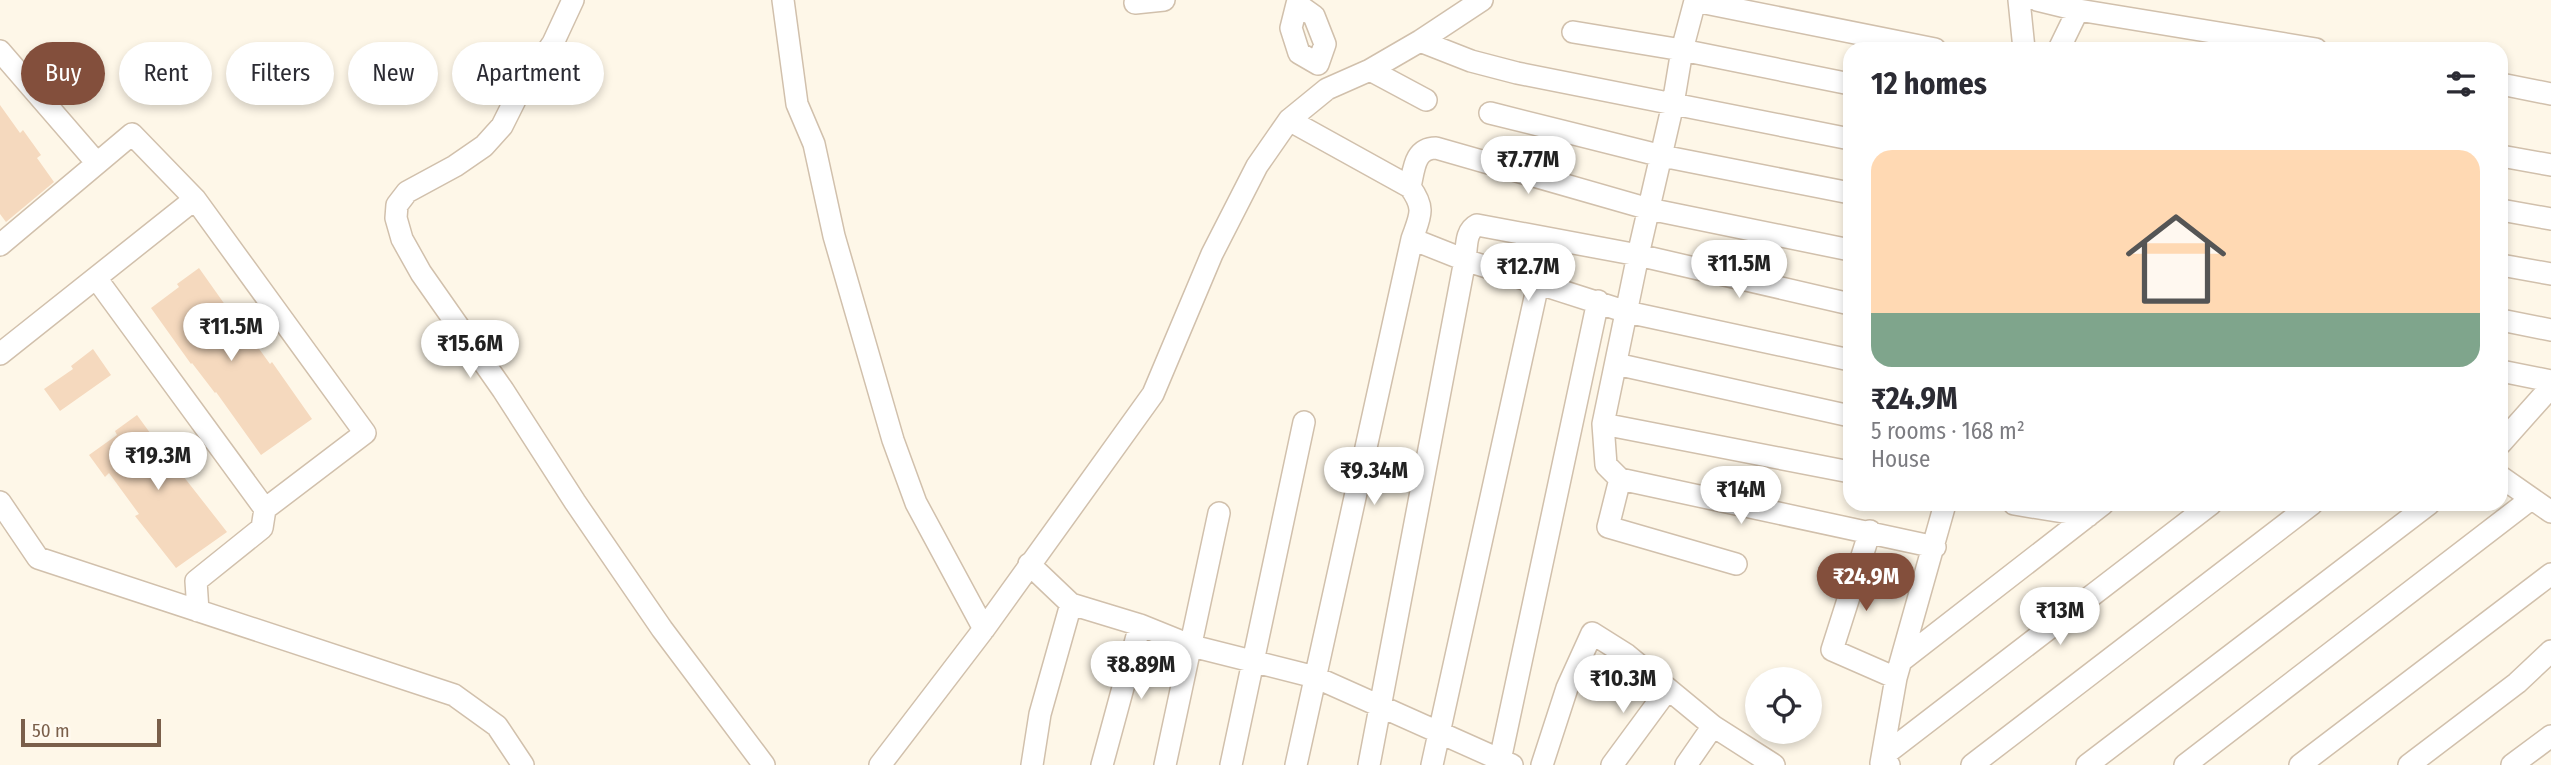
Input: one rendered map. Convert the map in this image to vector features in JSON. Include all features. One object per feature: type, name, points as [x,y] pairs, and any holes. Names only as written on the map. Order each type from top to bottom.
[{"type":"street","points":[[573,0],[554,43],[517,94],[502,125],[484,146],[455,166],[407,192],[397,205],[396,218],[402,239],[421,273],[503,390],[575,502],[662,629],[764,765]]},
{"type":"street","points":[[783,0],[797,104],[814,144],[834,236],[893,440],[916,503],[984,629]]},
{"type":"street","points":[[1135,3],[1164,0]]},
{"type":"street","points":[[880,765],[984,629],[1153,394],[1212,254],[1257,166],[1289,120],[1327,89],[1370,70],[1482,0]]},
{"type":"street","points":[[1900,42],[1693,0],[1674,104],[1648,209],[1603,424],[1605,465],[1620,479],[1935,547]]},
{"type":"street","points":[[2019,0],[2023,42]]},
{"type":"street","points":[[2037,0],[2268,42]]},
{"type":"street","points":[[1297,2],[1291,28],[1299,53],[1318,64],[1327,89]]},
{"type":"street","points":[[2062,42],[2078,9]]},
{"type":"street","points":[[1573,32],[1682,50],[1843,83]]},
{"type":"street","points":[[1420,41],[1471,61],[1517,73],[1843,138]]},
{"type":"street","points":[[0,51],[96,162]]},
{"type":"street","points":[[1370,70],[1426,100]]},
{"type":"street","points":[[2508,85],[2551,94]]},
{"type":"street","points":[[1490,113],[1662,156],[1843,192]]},
{"type":"street","points":[[1289,120],[1410,187],[1422,210],[1412,239],[1296,765]]},
{"type":"street","points":[[0,245],[132,134],[195,198],[365,433],[265,509],[262,528],[196,581],[198,611]]},
{"type":"street","points":[[1410,187],[1421,152],[1427,148],[1436,148],[1648,209],[1843,249]]},
{"type":"street","points":[[2508,157],[2551,165]]},
{"type":"street","points":[[0,354],[195,198]]},
{"type":"street","points":[[2508,211],[2551,219]]},
{"type":"street","points":[[1369,765],[1471,228],[1477,225],[1638,256],[1843,302]]},
{"type":"street","points":[[1412,239],[1465,260],[1627,312],[1843,358]]},
{"type":"street","points":[[2508,266],[2551,274]]},
{"type":"street","points":[[96,278],[265,509]]},
{"type":"street","points":[[1432,765],[1538,284]]},
{"type":"street","points":[[1030,565],[1071,604],[1140,625],[1192,646],[1315,677],[1503,763],[1598,301]]},
{"type":"street","points":[[2508,321],[2551,330]]},
{"type":"street","points":[[1616,364],[1843,414]]},
{"type":"street","points":[[2508,372],[2551,381]]},
{"type":"street","points":[[2508,435],[2551,387]]},
{"type":"street","points":[[1231,765],[1304,422]]},
{"type":"street","points":[[1603,424],[1843,471]]},
{"type":"street","points":[[1620,479],[1608,527],[1736,564]]},
{"type":"street","points":[[2508,482],[2551,512]]},
{"type":"street","points":[[2185,765],[2531,499]]},
{"type":"street","points":[[0,502],[38,558],[454,695],[497,726],[523,765]]},
{"type":"street","points":[[1884,762],[1899,670],[1943,511]]},
{"type":"street","points":[[1899,670],[2095,511]]},
{"type":"street","points":[[1884,762],[2202,511]]},
{"type":"street","points":[[1972,765],[2303,511]]},
{"type":"street","points":[[2088,765],[2420,511]]},
{"type":"street","points":[[1165,765],[1219,513]]},
{"type":"street","points":[[1870,531],[1832,650],[1899,670]]},
{"type":"street","points":[[2300,765],[2551,574]]},
{"type":"street","points":[[1032,765],[1040,715],[1071,604]]},
{"type":"street","points":[[1102,765],[1140,625]]},
{"type":"street","points":[[1542,765],[1567,688],[1592,634],[1627,655],[1713,726],[1771,764]]},
{"type":"street","points":[[2409,765],[2517,683],[2551,651]]},
{"type":"street","points":[[1612,765],[1668,690]]},
{"type":"street","points":[[1686,765],[1713,726]]},
{"type":"street","points":[[2512,765],[2551,736]]},
{"type":"building","points":[[0,105],[20,133],[23,130],[41,155],[37,158],[54,182],[6,222],[0,214]]},
{"type":"building","points":[[199,268],[245,333],[247,332],[270,364],[272,362],[312,419],[261,455],[151,308]]},
{"type":"building","points":[[93,349],[111,375],[60,411],[44,389],[73,369],[71,366]]},
{"type":"building","points":[[137,415],[161,448],[166,444],[184,470],[180,472],[227,532],[176,568],[135,516],[139,514],[109,473],[105,477],[89,455],[117,435],[115,431]]}]
